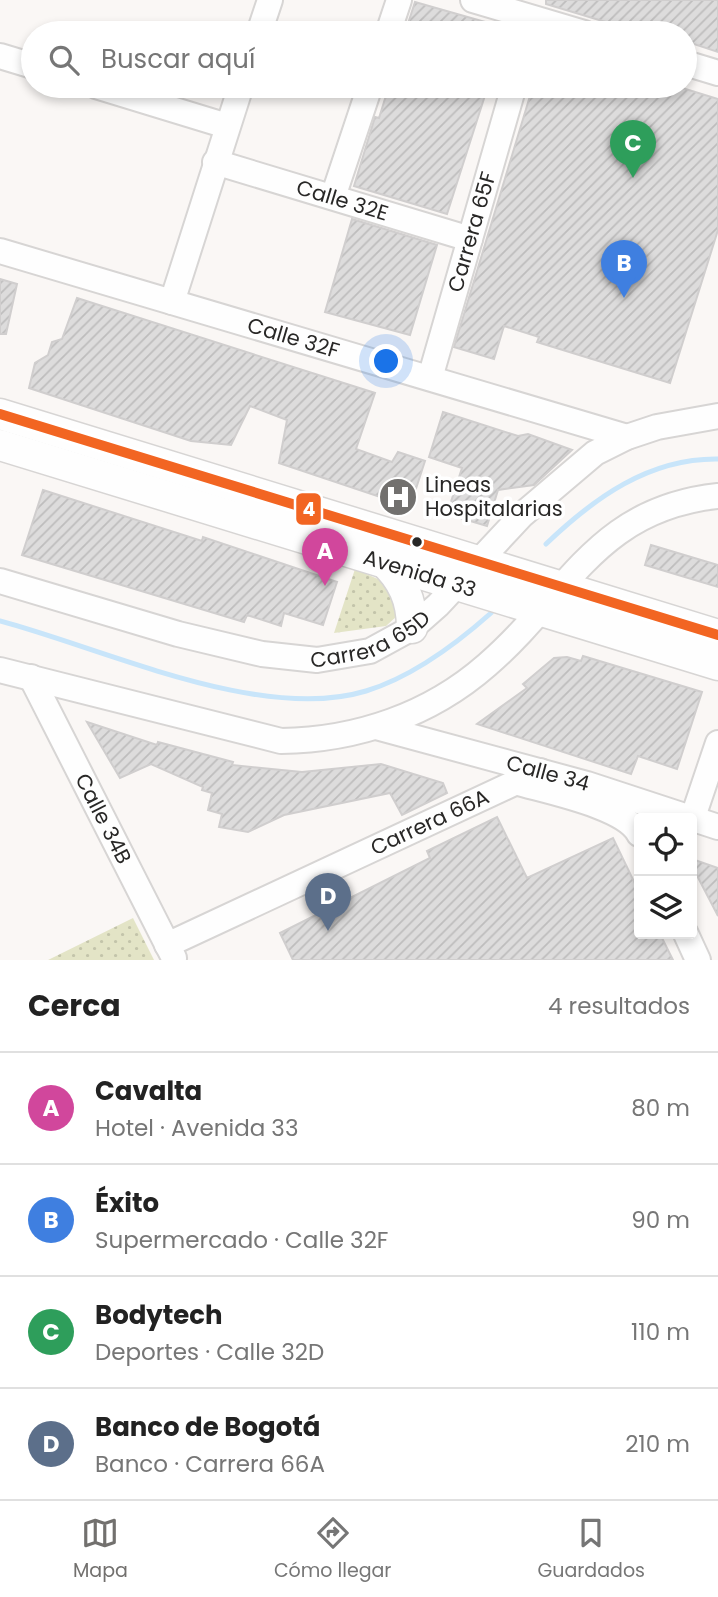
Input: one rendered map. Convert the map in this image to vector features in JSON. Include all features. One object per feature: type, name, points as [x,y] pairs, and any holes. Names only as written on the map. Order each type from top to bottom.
[{"type":"main road","name":"Avenida 33","points":[[0,414],[718,635]]},
{"type":"main road","name":"Avenida 33","points":[[0,445],[718,665]]},
{"type":"main road","points":[[382,560],[402,584],[409,598],[412,628]]},
{"type":"street","points":[[263,21],[270,0]]},
{"type":"street","points":[[392,21],[400,0]]},
{"type":"street","points":[[473,0],[534,17]]},
{"type":"street","points":[[0,56],[21,62]]},
{"type":"street","points":[[697,67],[718,73]]},
{"type":"street","points":[[135,98],[227,126]]},
{"type":"street","points":[[172,302],[237,98]]},
{"type":"street","points":[[333,197],[366,98]]},
{"type":"street","name":"Carrera 65F","points":[[430,378],[511,98]]},
{"type":"street","name":"Calle 32E","points":[[215,162],[470,239]]},
{"type":"street","name":"Calle 32F","points":[[0,251],[626,437]]},
{"type":"street","name":"Carrera 65D","points":[[0,581],[178,634],[290,659],[317,660],[370,651],[412,628],[481,561],[522,515],[595,453],[626,437],[718,416]]},
{"type":"street","points":[[0,670],[281,741],[321,738],[376,727],[416,712],[466,682],[489,663],[560,585],[610,536],[654,511],[718,496]]},
{"type":"street","name":"Calle 34B","points":[[31,677],[171,953]]},
{"type":"street","name":"Calle 34","points":[[376,727],[540,771],[659,813]]},
{"type":"street","points":[[697,813],[718,743]]},
{"type":"street","name":"Carrera 66A","points":[[171,953],[540,771]]},
{"type":"street","points":[[515,782],[603,809],[634,825]]},
{"type":"street","name":"Calle 34","points":[[697,825],[718,827]]},
{"type":"street","points":[[697,827],[718,838]]},
{"type":"street","points":[[688,939],[698,960]]},
{"type":"green space","points":[[355,569],[387,583],[398,615],[386,626],[334,633]]},
{"type":"green space","points":[[133,918],[154,960],[48,960]]},
{"type":"building","points":[[546,0],[718,0],[718,52],[697,45],[697,21],[602,21],[546,4]]},
{"type":"building","points":[[415,2],[482,21],[409,21]]},
{"type":"building","points":[[697,92],[718,99],[718,230],[670,383],[537,342],[539,337],[504,326],[494,359],[454,347],[529,98],[697,98]]},
{"type":"building","points":[[385,98],[484,98],[447,214],[354,186],[375,117],[379,118]]},
{"type":"building","points":[[352,219],[437,245],[410,335],[325,312]]},
{"type":"building","points":[[0,279],[17,284],[6,334],[0,334]]},
{"type":"building","points":[[77,298],[375,393],[356,449],[392,462],[398,452],[425,461],[410,507],[279,463],[287,420],[250,406],[231,445],[191,441],[29,388],[35,363],[48,355],[52,342],[62,339]]},
{"type":"building","points":[[443,412],[518,436],[528,434],[572,450],[534,485],[498,490],[487,526],[447,514],[462,468],[429,457]]},
{"type":"building","points":[[43,490],[202,541],[203,537],[337,582],[323,625],[284,613],[281,626],[247,615],[244,622],[22,555]]},
{"type":"building","points":[[651,545],[718,565],[718,587],[645,565]]},
{"type":"building","points":[[583,656],[702,692],[677,769],[638,756],[631,774],[477,724],[527,688],[523,684],[554,658],[567,657],[581,661]]},
{"type":"building","points":[[87,722],[157,745],[158,742],[233,762],[232,765],[302,772],[381,764],[443,783],[447,793],[402,815],[390,793],[284,815],[248,832],[219,827],[222,814],[208,810],[212,793],[202,790],[203,787],[151,764],[120,778]]},
{"type":"building","points":[[497,817],[527,878],[613,838],[634,882],[634,939],[662,939],[673,960],[293,960],[280,933],[430,858],[427,851]]},
{"type":"building","points":[[697,861],[718,868],[718,916],[697,876]]},
{"type":"waterway","points":[[546,544],[583,511],[646,473],[693,460],[718,459]]},
{"type":"waterway","points":[[0,621],[134,664],[232,690],[279,698],[324,698],[366,691],[416,669],[463,637],[491,613]]},
{"type":"transit line","name":"4","points":[[0,414],[718,635]]},
{"type":"place","name":"Bodytech","points":[[633,178]]},
{"type":"place","name":"Éxito","points":[[624,298]]},
{"type":"place","name":"Lineas Hospitalarias","points":[[398,497]]},
{"type":"place","name":"Cavalta","points":[[325,586]]},
{"type":"place","name":"Banco de Bogotá","points":[[328,931]]}]
